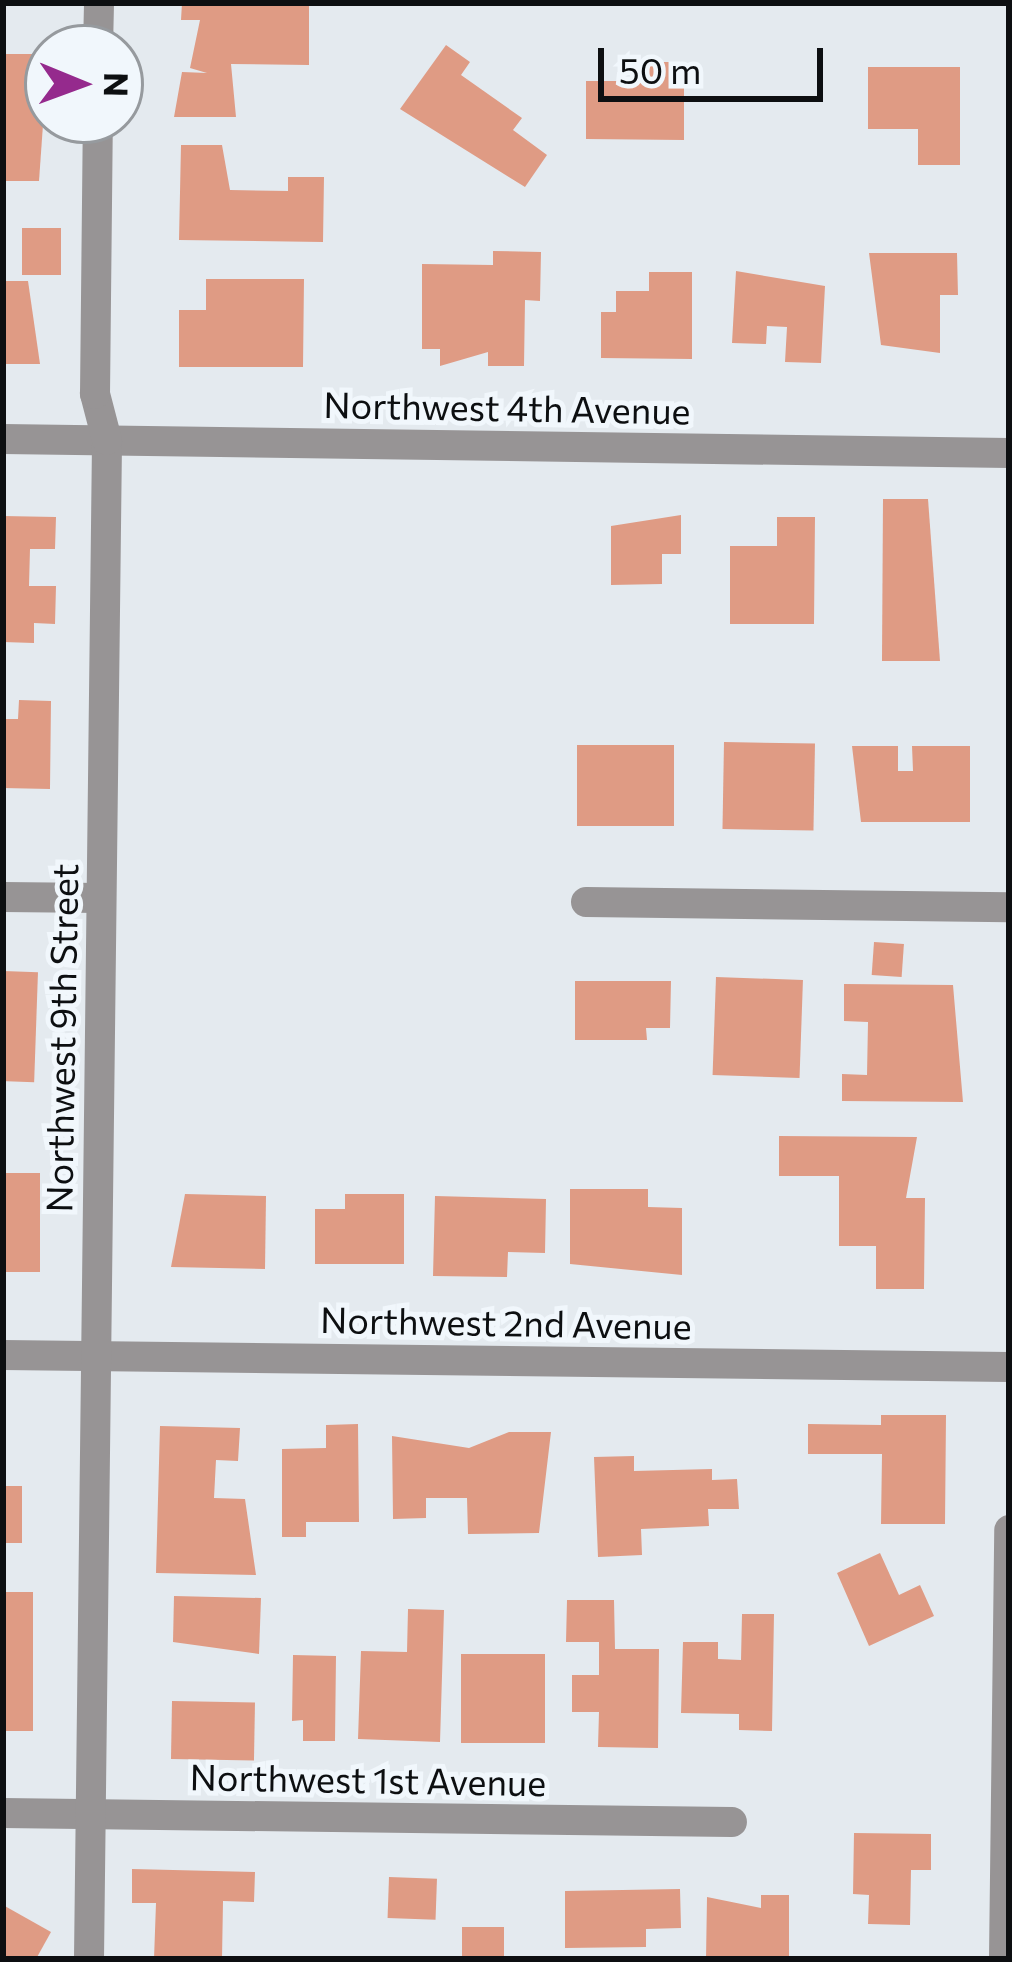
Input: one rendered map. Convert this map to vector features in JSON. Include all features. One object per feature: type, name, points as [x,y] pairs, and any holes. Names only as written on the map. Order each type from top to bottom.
[{"type":"street","name":"Northwest 9th Street","points":[[89,1959],[106,440],[95,394],[98,144]]},
{"type":"street","name":"Northwest 4th Avenue","points":[[3,439],[1009,453]]},
{"type":"street","points":[[3,897],[101,898]]},
{"type":"street","points":[[586,902],[1009,907]]},
{"type":"street","name":"Northwest 2nd Avenue","points":[[3,1355],[1009,1367]]},
{"type":"street","points":[[1004,1959],[1009,1530]]},
{"type":"street","name":"Northwest 1st Avenue","points":[[3,1813],[732,1822]]},
{"type":"building","points":[[182,3],[309,4],[309,65],[231,64],[236,117],[174,117],[182,72],[207,73],[190,68],[200,20],[181,20]]},
{"type":"building","points":[[446,45],[470,62],[461,75],[522,118],[513,130],[547,155],[525,187],[400,109]]},
{"type":"building","points":[[3,54],[24,54],[24,144],[42,144],[39,181],[3,181]]},
{"type":"building","points":[[639,62],[684,62],[684,140],[586,139],[586,81],[639,81]]},
{"type":"building","points":[[868,67],[960,67],[960,165],[918,165],[918,129],[868,129]]},
{"type":"building","points":[[181,145],[222,145],[230,190],[288,191],[288,177],[324,177],[323,242],[179,240]]},
{"type":"building","points":[[22,228],[61,228],[61,275],[22,275]]},
{"type":"building","points":[[493,251],[541,252],[540,301],[525,300],[524,366],[488,366],[488,352],[440,366],[440,349],[422,349],[422,264],[493,265]]},
{"type":"building","points":[[869,253],[957,253],[958,295],[940,295],[940,353],[881,345]]},
{"type":"building","points":[[736,271],[825,286],[821,363],[785,362],[787,327],[767,326],[766,344],[732,343]]},
{"type":"building","points":[[649,272],[692,272],[692,359],[601,358],[601,312],[616,312],[616,291],[649,291]]},
{"type":"building","points":[[206,279],[304,279],[303,367],[179,367],[179,310],[206,310]]},
{"type":"building","points":[[3,281],[28,281],[40,364],[3,364]]},
{"type":"building","points":[[883,499],[928,499],[940,661],[882,661]]},
{"type":"building","points":[[681,515],[681,554],[662,554],[662,584],[611,585],[611,526]]},
{"type":"building","points":[[3,516],[56,517],[55,549],[30,549],[29,586],[56,586],[55,624],[34,623],[34,643],[3,642]]},
{"type":"building","points":[[777,517],[815,517],[814,624],[730,624],[730,546],[777,546]]},
{"type":"building","points":[[19,700],[51,701],[50,789],[3,788],[3,719],[18,719]]},
{"type":"building","points":[[724,742],[815,744],[813,831],[722,829]]},
{"type":"building","points":[[577,745],[674,745],[674,826],[577,826]]},
{"type":"building","points":[[852,746],[898,746],[898,771],[913,771],[912,746],[970,746],[970,822],[861,822]]},
{"type":"building","points":[[874,942],[904,944],[902,977],[872,975]]},
{"type":"building","points":[[3,971],[38,972],[34,1082],[3,1081]]},
{"type":"building","points":[[716,977],[803,980],[800,1078],[713,1075]]},
{"type":"building","points":[[575,981],[671,981],[670,1028],[646,1028],[647,1040],[575,1040]]},
{"type":"building","points":[[844,984],[953,985],[963,1102],[842,1101],[842,1074],[867,1075],[868,1022],[844,1021]]},
{"type":"building","points":[[779,1136],[917,1137],[906,1198],[925,1198],[924,1289],[876,1289],[876,1246],[839,1246],[839,1176],[779,1176]]},
{"type":"building","points":[[3,1173],[40,1173],[40,1272],[3,1272]]},
{"type":"building","points":[[570,1189],[648,1189],[648,1207],[682,1208],[682,1275],[570,1264]]},
{"type":"building","points":[[185,1194],[266,1196],[265,1269],[171,1267]]},
{"type":"building","points":[[345,1194],[404,1194],[404,1264],[315,1264],[315,1209],[345,1209]]},
{"type":"building","points":[[435,1196],[546,1199],[545,1253],[508,1252],[507,1277],[433,1276]]},
{"type":"building","points":[[881,1415],[946,1415],[945,1524],[881,1524],[882,1454],[808,1454],[808,1424],[881,1425]]},
{"type":"building","points":[[358,1424],[359,1522],[306,1522],[306,1537],[282,1537],[282,1449],[326,1448],[326,1425]]},
{"type":"building","points":[[160,1426],[240,1428],[238,1461],[216,1460],[214,1498],[245,1499],[256,1575],[156,1573]]},
{"type":"building","points":[[509,1432],[551,1432],[539,1533],[468,1534],[467,1498],[426,1498],[426,1518],[393,1519],[392,1436],[469,1448]]},
{"type":"building","points":[[634,1456],[634,1471],[712,1469],[712,1480],[737,1479],[739,1509],[708,1509],[709,1526],[641,1529],[642,1555],[598,1557],[594,1457]]},
{"type":"building","points":[[3,1486],[22,1486],[22,1543],[3,1543]]},
{"type":"building","points":[[880,1553],[899,1595],[920,1585],[934,1616],[869,1646],[837,1573]]},
{"type":"building","points":[[3,1592],[33,1592],[33,1731],[3,1731]]},
{"type":"building","points":[[174,1596],[261,1598],[259,1654],[173,1642]]},
{"type":"building","points":[[567,1600],[614,1600],[615,1649],[659,1649],[658,1748],[598,1747],[599,1712],[572,1712],[572,1675],[599,1675],[599,1642],[566,1642]]},
{"type":"building","points":[[408,1609],[444,1610],[440,1742],[358,1739],[361,1651],[407,1652]]},
{"type":"building","points":[[742,1614],[774,1614],[772,1731],[739,1730],[739,1714],[681,1713],[683,1642],[718,1642],[718,1659],[741,1660]]},
{"type":"building","points":[[461,1654],[545,1654],[545,1743],[461,1743]]},
{"type":"building","points":[[293,1655],[336,1656],[335,1741],[303,1741],[303,1720],[292,1721]]},
{"type":"building","points":[[172,1701],[255,1702],[254,1760],[171,1759]]},
{"type":"building","points":[[854,1833],[931,1834],[931,1870],[911,1870],[910,1925],[868,1924],[869,1895],[853,1894]]},
{"type":"building","points":[[132,1869],[255,1872],[254,1902],[223,1901],[222,1959],[154,1959],[156,1903],[132,1903]]},
{"type":"building","points":[[389,1877],[437,1879],[436,1920],[388,1918]]},
{"type":"building","points":[[680,1889],[681,1928],[646,1929],[646,1947],[565,1948],[565,1891]]},
{"type":"building","points":[[761,1895],[789,1895],[789,1958],[706,1959],[707,1897],[761,1908]]},
{"type":"building","points":[[3,1905],[51,1932],[36,1959],[3,1957]]},
{"type":"building","points":[[462,1927],[504,1927],[504,1959],[462,1959]]}]
